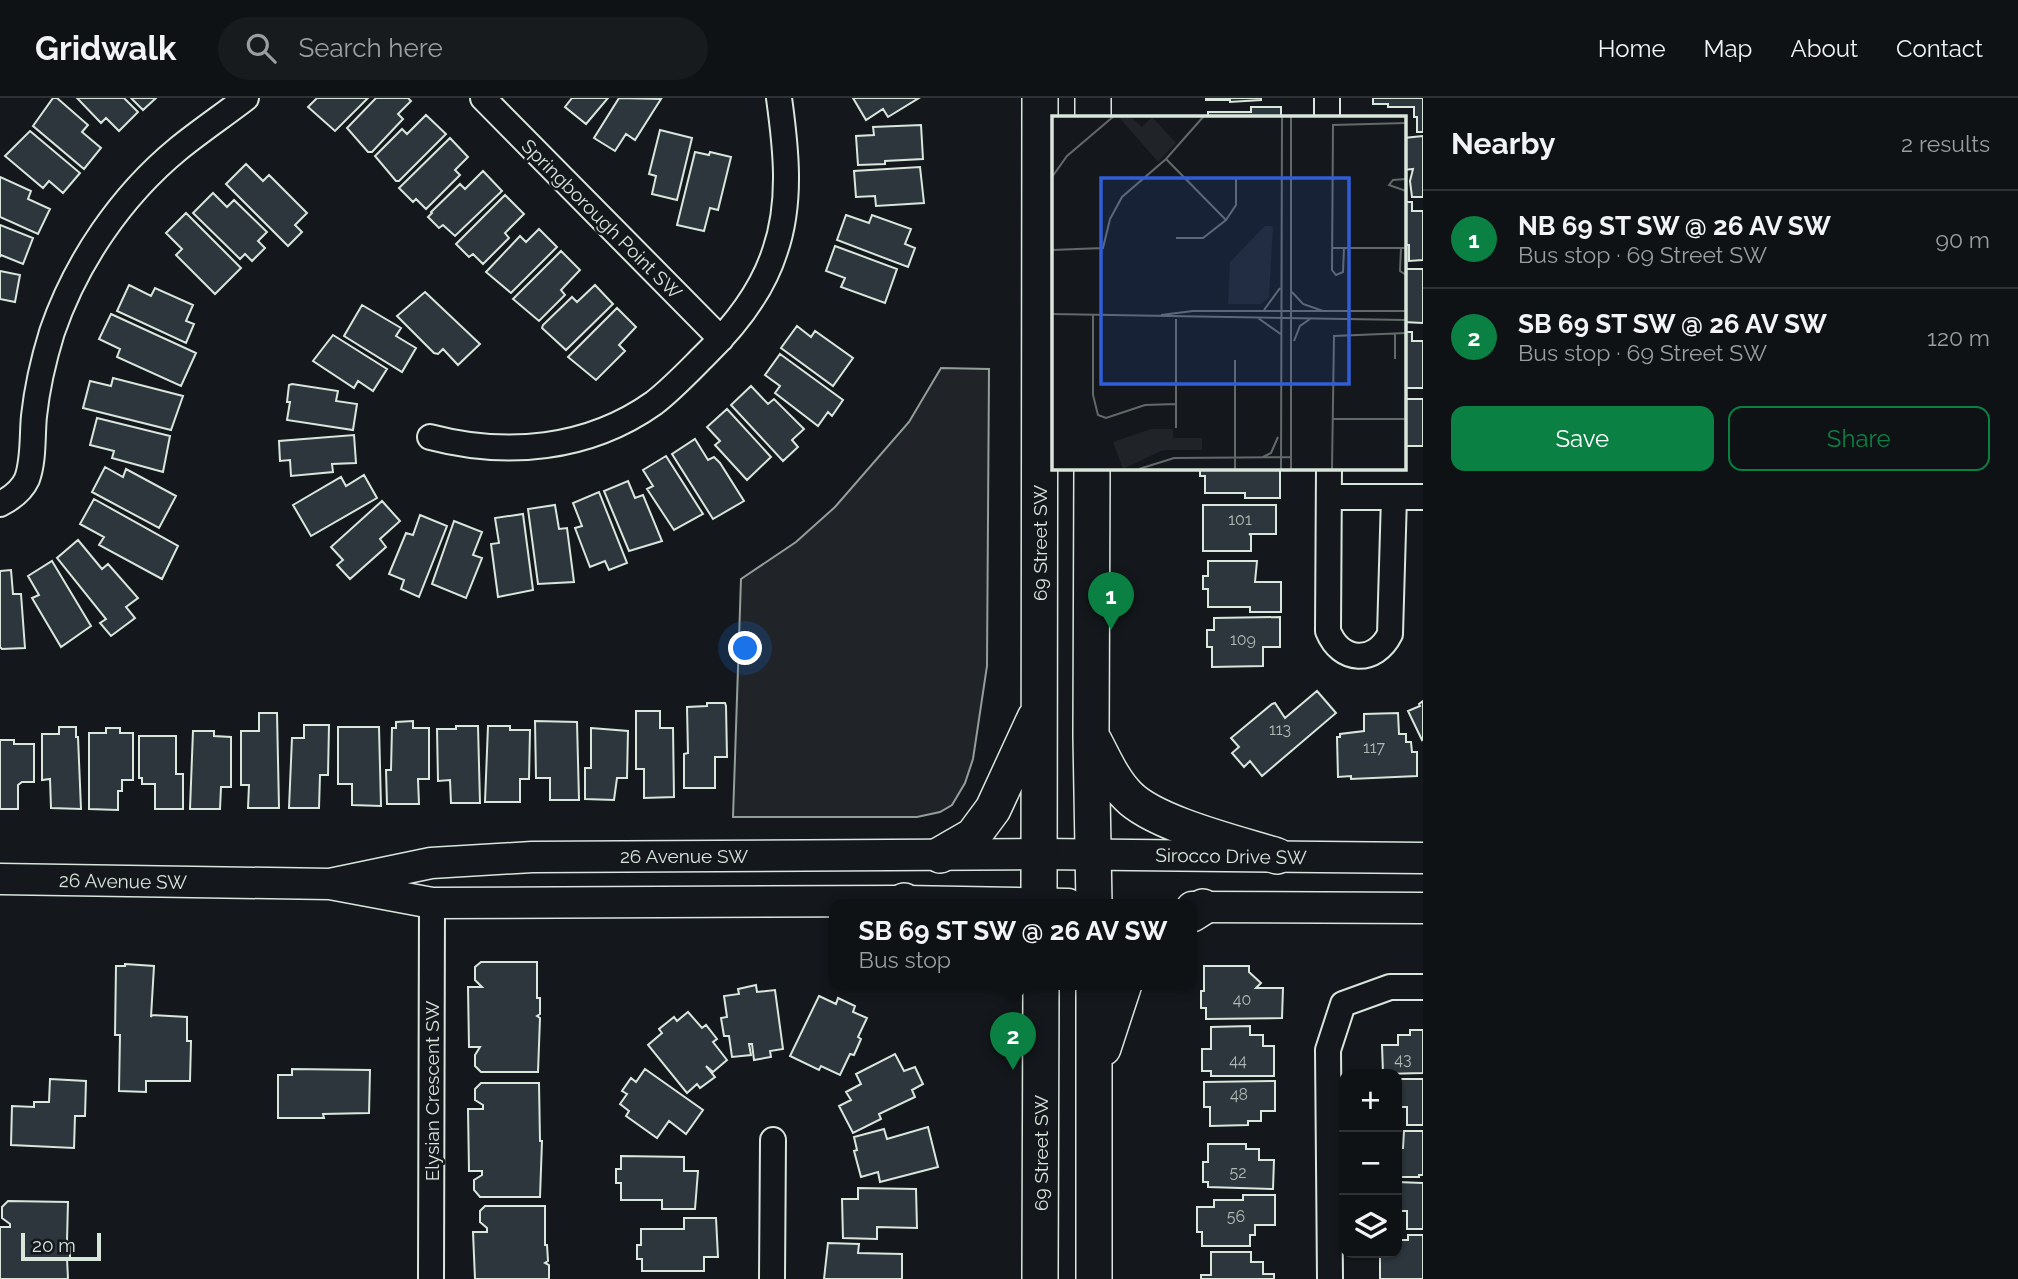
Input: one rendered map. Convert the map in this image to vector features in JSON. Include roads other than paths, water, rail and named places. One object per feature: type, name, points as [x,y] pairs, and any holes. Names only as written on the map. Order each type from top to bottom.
[{"type":"main road","name":"69 Street SW","points":[[1040,98],[1040,854],[1048,899]]},
{"type":"main road","points":[[1093,98],[1093,116]]},
{"type":"main road","points":[[1092,469],[1091,737],[1094,899]]},
{"type":"main road","points":[[940,855],[973,835],[993,809],[1040,705]]},
{"type":"main road","points":[[1091,737],[1116,783],[1137,804],[1160,818],[1277,856]]},
{"type":"main road","name":"69 Street SW","points":[[1038,990],[1040,1279]]},
{"type":"main road","points":[[1094,990],[1094,1279]]},
{"type":"main road","points":[[1094,1074],[1122,990]]},
{"type":"street","points":[[0,504],[19,491],[27,477],[31,463],[35,413],[52,332],[74,280],[93,247],[125,202],[148,176],[178,149],[246,98]]},
{"type":"street","name":"Springborough Point SW","points":[[483,98],[721,339]]},
{"type":"street","points":[[430,437],[462,445],[504,448],[537,447],[587,437],[615,425],[653,403],[721,339],[756,294],[775,251],[784,211],[786,177],[779,98]]},
{"type":"street","points":[[1327,98],[1327,116]]},
{"type":"street","points":[[1329,469],[1328,631],[1336,646],[1350,655],[1369,655],[1386,643],[1390,634],[1394,497]]},
{"type":"street","points":[[1329,497],[1423,497]]},
{"type":"street","name":"Sirocco Drive SW","points":[[1040,854],[1423,858]]},
{"type":"street","name":"26 Avenue SW","points":[[330,884],[431,863],[532,857],[1040,854]]},
{"type":"street","name":"26 Avenue SW","points":[[0,879],[330,884],[432,903],[829,903]]},
{"type":"street","name":"Elysian Crescent SW","points":[[431,1279],[432,903]]},
{"type":"street","points":[[1197,909],[1423,908]]},
{"type":"street","points":[[1330,1279],[1328,1051],[1343,1003],[1390,987],[1423,987]]},
{"type":"street","points":[[772,1279],[773,1140]]},
{"type":"place","name":"NB 69 ST SW @ 26 AV SW","points":[[1111,630]]},
{"type":"place","name":"SB 69 ST SW @ 26 AV SW","points":[[1013,1070]]}]
